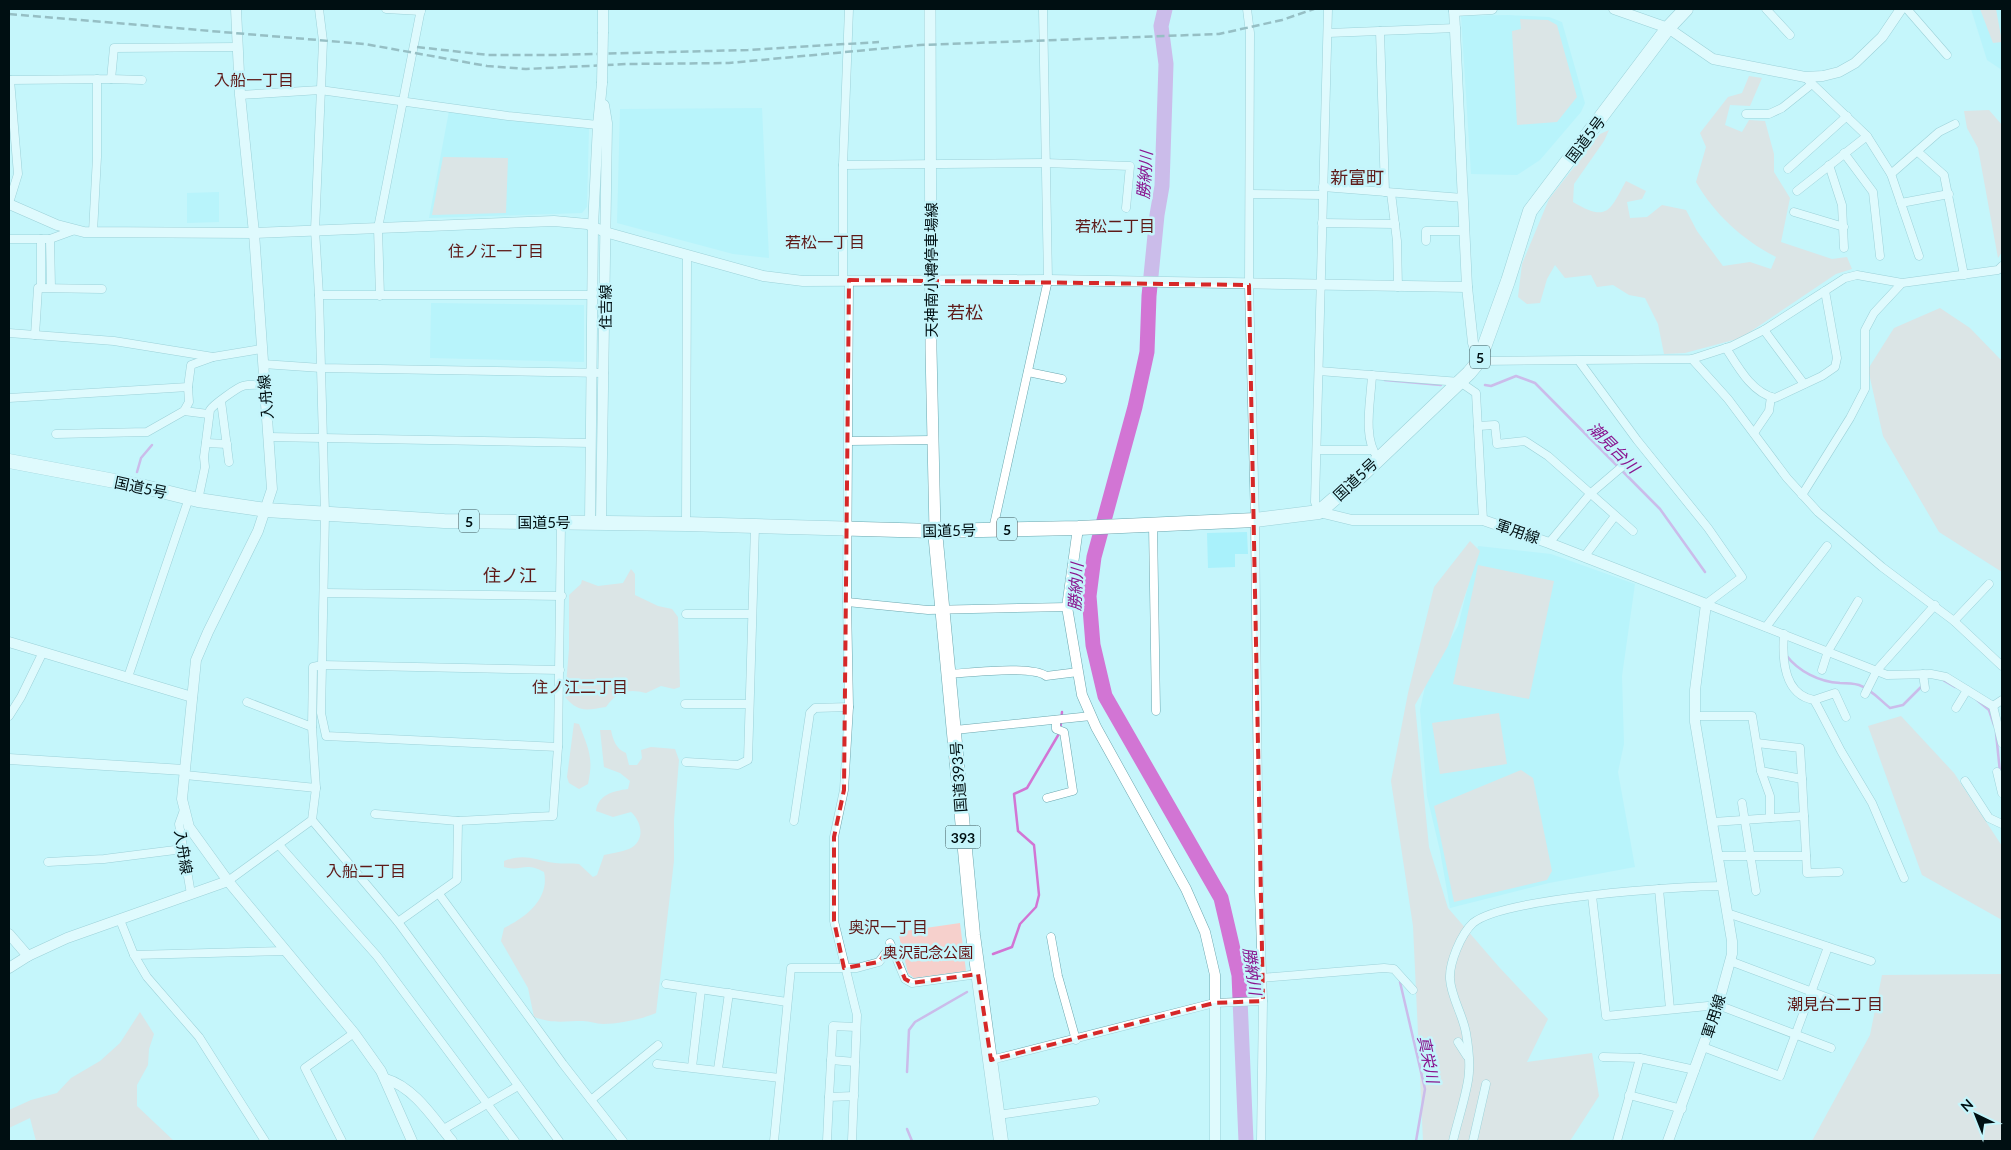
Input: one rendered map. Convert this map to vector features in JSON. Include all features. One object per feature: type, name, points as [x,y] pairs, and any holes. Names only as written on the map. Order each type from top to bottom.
[{"type":"highway","name":"国道5号","points":[[9,461],[194,499],[266,510],[444,521],[595,522],[935,531],[1134,526],[1255,520],[1319,512],[1364,474],[1375,454],[1460,382],[1479,361],[1508,281],[1530,211],[1668,28],[1686,9]]},
{"type":"highway","name":"国道393号","points":[[935,531],[958,790],[978,974],[1001,1141]]},
{"type":"main road","name":"天神南小樽停車場線","points":[[930,9],[931,281],[935,531]]},
{"type":"street","name":"入舟線","points":[[236,9],[240,95],[254,233],[272,489],[266,510],[196,660],[182,799],[189,827],[228,881],[354,1033],[386,1079],[412,1141]]},
{"type":"street","points":[[319,9],[323,41],[315,230],[319,295],[325,514],[321,713],[326,736],[558,747]]},
{"type":"street","points":[[380,296],[378,228],[421,10],[386,9]]},
{"type":"street","points":[[849,9],[843,165],[849,441],[847,602],[849,707],[844,790],[834,837],[834,921],[844,968],[855,1006],[852,1141]]},
{"type":"street","points":[[994,529],[1048,280],[1043,9]]},
{"type":"street","points":[[1247,9],[1250,33],[1249,285],[1255,520],[1261,978],[1261,1141]]},
{"type":"street","points":[[1319,512],[1316,502],[1322,191],[1328,9]]},
{"type":"street","points":[[1492,9],[1454,10],[1467,287],[1473,343],[1479,361],[1692,359],[1726,348],[1764,330],[1845,278],[1858,275],[1902,283],[1998,270],[2002,266]]},
{"type":"street","points":[[1614,9],[1668,28],[1713,59],[1808,80],[1867,136],[1891,174],[1919,256]]},
{"type":"street","points":[[1766,9],[1790,35]]},
{"type":"street","points":[[1746,114],[1769,114],[1776,111],[1808,80],[1839,72],[1855,63],[1882,37],[1902,9]]},
{"type":"street","points":[[1907,9],[1947,55]]},
{"type":"street","name":"住吉線","points":[[595,522],[591,443],[592,295],[593,226],[598,125],[602,87],[602,10]]},
{"type":"street","points":[[1328,33],[1456,28]]},
{"type":"street","points":[[1380,31],[1388,193],[1395,224],[1398,287]]},
{"type":"street","points":[[111,79],[114,48],[238,47]]},
{"type":"street","points":[[93,232],[97,157],[97,79]]},
{"type":"street","points":[[142,80],[10,80],[18,174],[9,203],[72,230],[93,232],[254,233],[554,221],[593,226],[605,232],[763,276],[803,281],[1048,280],[1164,284],[1321,284],[1467,287]]},
{"type":"street","name":"住吉線","points":[[595,522],[604,374],[606,123],[602,87]]},
{"type":"street","points":[[240,95],[320,90],[508,116],[598,125]]},
{"type":"street","points":[[1788,169],[1847,116]]},
{"type":"street","points":[[1891,174],[1939,132],[1955,124]]},
{"type":"street","points":[[1797,192],[1867,136]]},
{"type":"street","points":[[1918,152],[1944,175],[1964,275]]},
{"type":"street","points":[[1844,153],[1873,192],[1880,256]]},
{"type":"street","points":[[843,165],[931,166],[1045,163],[1130,166],[1126,208]]},
{"type":"street","points":[[1829,165],[1840,196],[1844,227],[1844,248]]},
{"type":"street","points":[[1250,194],[1322,191],[1463,198]]},
{"type":"street","points":[[1901,203],[1949,194]]},
{"type":"street","points":[[1794,212],[1844,227]]},
{"type":"street","points":[[1322,223],[1395,224]]},
{"type":"street","points":[[9,239],[50,239],[72,230]]},
{"type":"street","points":[[1426,241],[1426,231],[1465,231]]},
{"type":"street","points":[[35,335],[37,290],[41,287],[41,239]]},
{"type":"street","points":[[50,239],[51,288]]},
{"type":"street","points":[[686,524],[687,255]]},
{"type":"street","points":[[1802,495],[1850,418],[1865,389],[1866,330],[1874,313],[1902,283]]},
{"type":"street","points":[[41,287],[102,289]]},
{"type":"street","points":[[1726,348],[1755,389],[1775,398],[1835,367],[1837,358],[1825,291]]},
{"type":"street","points":[[319,295],[592,295]]},
{"type":"street","points":[[1764,330],[1804,384]]},
{"type":"street","points":[[9,333],[114,341],[213,357]]},
{"type":"street","points":[[56,434],[147,432],[184,411],[189,402],[188,387],[191,366],[213,357],[262,349]]},
{"type":"street","points":[[1692,359],[1728,399],[1802,495],[1818,512],[1882,567],[1935,605],[2002,666]]},
{"type":"street","points":[[1580,361],[1637,440],[1708,528],[1742,577],[1706,604]]},
{"type":"street","points":[[262,364],[321,368],[604,374]]},
{"type":"street","points":[[1319,371],[1372,378],[1460,382],[1476,393],[1483,520]]},
{"type":"street","points":[[1028,372],[1062,379]]},
{"type":"street","points":[[1317,450],[1375,454],[1370,430],[1372,378]]},
{"type":"street","points":[[128,677],[205,467],[208,414],[212,406],[233,390],[243,386],[264,385]]},
{"type":"street","points":[[9,398],[188,387]]},
{"type":"street","points":[[1754,433],[1769,411],[1771,397]]},
{"type":"street","points":[[221,401],[229,462]]},
{"type":"street","points":[[184,411],[208,414]]},
{"type":"street","points":[[1478,426],[1495,425],[1497,444],[1525,441],[1548,456],[1633,531]]},
{"type":"street","points":[[268,437],[591,443]]},
{"type":"street","points":[[849,441],[933,440]]},
{"type":"street","points":[[206,443],[228,444]]},
{"type":"street","points":[[1550,542],[1590,494],[1621,468]]},
{"type":"street","name":"軍用線","points":[[1319,512],[1352,520],[1483,520],[1550,542],[1706,604],[1696,676],[1695,716],[1732,941],[1730,961],[1718,1005],[1682,1109],[1668,1141]]},
{"type":"street","points":[[1584,556],[1615,516]]},
{"type":"street","points":[[376,814],[458,821],[553,816],[558,747],[562,523]]},
{"type":"street","points":[[1153,525],[1156,711]]},
{"type":"street","points":[[686,762],[738,764],[748,760],[755,526]]},
{"type":"street","points":[[1078,528],[1068,606],[1082,695],[1091,716],[1158,836],[1205,932],[1215,975],[1219,1002],[1215,1141]]},
{"type":"street","points":[[1766,628],[1827,546]]},
{"type":"street","points":[[1954,621],[1989,584]]},
{"type":"street","points":[[324,593],[562,596]]},
{"type":"street","points":[[1822,670],[1828,651],[1858,601]]},
{"type":"street","points":[[847,602],[943,610],[1068,606]]},
{"type":"street","points":[[1706,604],[1887,675],[1924,682],[1934,678],[1946,677],[1966,692],[1993,706],[2002,743]]},
{"type":"street","points":[[1867,691],[1878,670],[1935,605]]},
{"type":"street","points":[[686,614],[751,614]]},
{"type":"street","points":[[1784,634],[1783,652],[1793,690],[1804,699],[1814,700],[1836,693],[1846,717]]},
{"type":"street","points":[[9,642],[42,654],[128,677],[192,697]]},
{"type":"street","points":[[9,716],[22,697],[42,654]]},
{"type":"street","points":[[9,968],[28,956],[67,938],[228,881],[312,820],[316,788],[312,727],[313,667],[560,670]]},
{"type":"street","points":[[949,674],[1040,671],[1046,676],[1078,672]]},
{"type":"street","points":[[1956,708],[1966,692]]},
{"type":"street","points":[[1814,700],[1872,803],[1904,878]]},
{"type":"street","points":[[1993,706],[2002,700]]},
{"type":"street","points":[[246,702],[312,727]]},
{"type":"street","points":[[684,704],[749,704]]},
{"type":"street","points":[[794,821],[810,714],[815,708],[849,707]]},
{"type":"street","points":[[954,730],[1091,716]]},
{"type":"street","points":[[1695,716],[1752,716],[1761,771],[1770,796],[1770,818]]},
{"type":"street","points":[[1047,798],[1073,792],[1064,732],[1056,728],[1056,720]]},
{"type":"street","points":[[1756,743],[1800,748],[1807,873],[1839,872]]},
{"type":"street","points":[[9,759],[184,772],[316,788]]},
{"type":"street","points":[[1761,771],[1802,779]]},
{"type":"street","points":[[1997,772],[2001,782],[2002,793]]},
{"type":"street","points":[[1965,781],[1988,818],[2002,824]]},
{"type":"street","points":[[1742,803],[1756,891]]},
{"type":"street","name":"入舟線","points":[[184,810],[179,824],[191,894]]},
{"type":"street","points":[[1713,822],[1804,816]]},
{"type":"street","points":[[312,820],[398,922],[559,1141]]},
{"type":"street","points":[[398,922],[457,880],[458,821]]},
{"type":"street","points":[[279,845],[377,956],[515,1141]]},
{"type":"street","points":[[48,862],[104,859],[183,849]]},
{"type":"street","points":[[1718,856],[1806,856]]},
{"type":"street","points":[[1453,1141],[1470,1072],[1466,1030],[1450,978],[1454,958],[1464,934],[1473,923],[1497,912],[1592,896],[1659,889],[1723,886]]},
{"type":"street","points":[[1659,889],[1670,1009]]},
{"type":"street","points":[[439,894],[623,1141]]},
{"type":"street","points":[[1592,896],[1606,1016],[1718,1005],[1831,1048]]},
{"type":"street","points":[[1727,913],[1870,961]]},
{"type":"street","points":[[120,920],[134,955],[147,977],[199,1037],[265,1141]]},
{"type":"street","points":[[9,934],[28,956]]},
{"type":"street","points":[[1051,937],[1058,976],[1076,1040]]},
{"type":"street","points":[[774,1141],[790,968],[857,968],[879,962],[890,944],[905,979],[912,983],[978,974]]},
{"type":"street","points":[[1703,1047],[1780,1076],[1828,947]]},
{"type":"street","points":[[134,955],[286,951]]},
{"type":"street","points":[[1730,961],[1831,999]]},
{"type":"street","points":[[1261,978],[1384,968],[1394,969],[1413,990]]},
{"type":"street","points":[[666,984],[788,1002]]},
{"type":"street","points":[[692,1067],[702,990]]},
{"type":"street","points":[[718,1070],[729,993]]},
{"type":"street","points":[[991,1060],[1076,1040],[1219,1002],[1260,1000]]},
{"type":"street","points":[[826,1141],[833,1026],[856,1027]]},
{"type":"street","points":[[342,1141],[305,1068],[354,1033]]},
{"type":"street","points":[[1458,1042],[1468,1060]]},
{"type":"street","points":[[591,1100],[658,1045]]},
{"type":"street","points":[[1603,1056],[1640,1058],[1695,1070]]},
{"type":"street","points":[[1617,1141],[1640,1058]]},
{"type":"street","points":[[831,1060],[855,1062]]},
{"type":"street","points":[[657,1064],[780,1078]]},
{"type":"street","points":[[386,1079],[396,1082],[408,1090],[452,1141]]},
{"type":"street","points":[[1473,1141],[1486,1084]]},
{"type":"street","points":[[442,1130],[518,1086]]},
{"type":"street","points":[[1629,1095],[1682,1109]]},
{"type":"street","points":[[829,1097],[854,1096]]},
{"type":"street","points":[[998,1115],[1095,1101]]},
{"type":"highlighted area","points":[[849,280],[1249,285],[1263,1001],[1214,1003],[991,1060],[978,974],[912,983],[905,979],[891,946],[879,962],[844,968],[834,921],[834,837],[844,790]]},
{"type":"shaded area","points":[[1971,9],[2002,9],[2002,70],[1987,60]]},
{"type":"shaded area","points":[[1508,15],[1549,17],[1562,22],[1585,103],[1581,112],[1540,160],[1517,175],[1471,174],[1461,16]]},
{"type":"shaded area","points":[[762,108],[769,258],[733,254],[617,223],[620,109]]},
{"type":"shaded area","points":[[449,111],[589,128],[587,207],[582,213],[429,218]]},
{"type":"shaded area","points":[[219,192],[219,222],[187,223],[187,193]]},
{"type":"shaded area","points":[[431,303],[584,305],[584,362],[430,358]]},
{"type":"shaded area","points":[[1247,532],[1248,554],[1235,554],[1235,567],[1208,568],[1207,533]]},
{"type":"shaded area","points":[[1478,546],[1551,554],[1635,584],[1622,676],[1624,744],[1618,772],[1635,867],[1549,883],[1450,908],[1440,851],[1427,796],[1420,710],[1426,682],[1458,626]]},
{"type":"green space","points":[[1980,9],[1996,9],[2002,42],[1993,43]]},
{"type":"green space","points":[[1520,19],[1548,20],[1557,25],[1577,97],[1557,122],[1517,125],[1512,31],[1521,29]]},
{"type":"green space","points":[[1749,76],[1762,78],[1750,106],[1730,105],[1725,125],[1742,132],[1749,120],[1765,121],[1774,154],[1774,172],[1790,198],[1781,242],[1832,259],[1847,257],[1852,269],[1836,274],[1741,338],[1685,353],[1664,354],[1658,324],[1645,298],[1629,295],[1613,285],[1597,287],[1591,275],[1565,278],[1555,265],[1547,279],[1540,303],[1527,304],[1518,297],[1522,264],[1549,199],[1600,134],[1609,130],[1604,141],[1574,184],[1573,202],[1594,212],[1607,210],[1626,181],[1646,191],[1642,199],[1627,202],[1630,218],[1647,217],[1662,205],[1686,210],[1697,231],[1723,266],[1750,262],[1771,269],[1776,257],[1752,243],[1721,216],[1696,182],[1706,147],[1700,133],[1728,97],[1742,93]]},
{"type":"green space","points":[[1989,110],[2002,125],[2002,252],[1998,258],[1978,148],[1967,128],[1964,111]]},
{"type":"green space","points":[[443,157],[508,158],[506,213],[432,215]]},
{"type":"green space","points":[[1940,308],[1970,328],[2002,359],[2002,572],[1939,532],[1883,436],[1868,369],[1894,328]]},
{"type":"green space","points":[[1470,541],[1480,551],[1448,646],[1415,705],[1429,847],[1448,908],[1499,967],[1548,1019],[1527,1062],[1592,1053],[1599,1096],[1570,1141],[1423,1141],[1413,926],[1391,781],[1408,693],[1434,587]]},
{"type":"green space","points":[[1478,565],[1554,581],[1529,699],[1453,684]]},
{"type":"green space","points":[[631,569],[635,574],[635,595],[658,606],[672,609],[678,617],[680,687],[674,689],[661,686],[646,693],[623,692],[606,707],[579,708],[574,706],[565,697],[569,649],[569,595],[581,584],[582,580],[598,586],[623,583]]},
{"type":"green space","points":[[1499,713],[1507,764],[1440,774],[1432,723]]},
{"type":"green space","points":[[1901,716],[1954,773],[2002,846],[2002,920],[1922,875],[1868,726]]},
{"type":"green space","points":[[574,723],[579,724],[590,759],[588,784],[579,789],[569,783],[567,777]]},
{"type":"green space","points":[[600,730],[611,730],[616,744],[626,753],[629,765],[637,765],[642,758],[641,750],[651,747],[675,749],[679,760],[674,820],[674,861],[656,1013],[637,1019],[609,1024],[586,1021],[547,1021],[534,1017],[528,988],[501,941],[504,928],[520,919],[540,899],[545,882],[544,872],[532,867],[504,867],[504,861],[524,857],[555,863],[579,864],[593,877],[597,875],[604,855],[629,849],[638,841],[640,826],[631,812],[613,817],[596,811],[603,798],[617,791],[628,789],[630,781],[620,773],[604,767]]},
{"type":"green space","points":[[1521,770],[1533,778],[1552,871],[1547,880],[1454,902],[1434,806]]},
{"type":"green space","name":"奥沢記念公園","points":[[960,923],[966,971],[914,978],[908,973],[898,932]]},
{"type":"green space","points":[[2002,974],[2002,1141],[1812,1141],[1870,1035],[1882,975]]},
{"type":"green space","points":[[140,1012],[154,1034],[149,1049],[148,1065],[137,1085],[137,1106],[174,1141],[36,1141],[30,1118],[9,1128],[9,1110],[31,1100],[57,1093],[71,1078],[100,1061],[120,1043]]},
{"type":"waterway","name":"勝納川","points":[[1165,9],[1161,26],[1166,64],[1162,186],[1157,215],[1149,296],[1147,352],[1135,407],[1094,557],[1089,596],[1093,645],[1105,696],[1221,898],[1239,975],[1246,1141]]},
{"type":"waterway","name":"潮見台川","points":[[1485,385],[1491,386],[1516,376],[1535,383],[1660,509],[1705,572]]},
{"type":"waterway","name":"潮見台川","points":[[1385,380],[1441,385]]},
{"type":"waterway","points":[[137,472],[141,458],[152,445]]},
{"type":"waterway","name":"潮見台川","points":[[1786,655],[1810,675],[1832,682],[1859,685],[1871,692],[1890,708],[1903,705],[1923,685]]},
{"type":"waterway","name":"潮見台川","points":[[1943,680],[1955,687]]},
{"type":"waterway","name":"潮見台川","points":[[1977,700],[1989,710],[1994,725]]},
{"type":"waterway","points":[[993,954],[1012,947],[1020,924],[1036,907],[1039,895],[1034,845],[1018,831],[1014,794],[1027,788],[1060,732],[1062,712]]},
{"type":"waterway","name":"潮見台川","points":[[1996,733],[2000,772]]},
{"type":"waterway","name":"真栄川","points":[[1239,975],[1247,974]]},
{"type":"waterway","name":"真栄川","points":[[1400,982],[1425,1089],[1416,1141]]},
{"type":"waterway","points":[[907,1072],[909,1030],[915,1022],[967,992]]},
{"type":"waterway","points":[[907,1129],[912,1141]]},
{"type":"railway","points":[[9,14],[365,44],[487,66],[526,69],[628,64],[729,63],[920,45],[1219,34],[1282,20],[1314,9]]},
{"type":"railway","points":[[417,47],[488,55],[553,55],[748,50],[879,42]]},
{"type":"district","name":"入船一丁目","points":[[254,79]]},
{"type":"district","name":"新富町","points":[[1357,177]]},
{"type":"district","name":"若松二丁目","points":[[1115,225]]},
{"type":"district","name":"若松一丁目","points":[[825,241]]},
{"type":"district","name":"住ノ江一丁目","points":[[496,250]]},
{"type":"district","name":"若松","points":[[965,312]]},
{"type":"district","name":"住ノ江","points":[[510,575]]},
{"type":"district","name":"住ノ江二丁目","points":[[580,686]]},
{"type":"district","name":"入船二丁目","points":[[366,870]]},
{"type":"district","name":"奥沢一丁目","points":[[888,926]]},
{"type":"district","name":"潮見台二丁目","points":[[1835,1003]]}]
